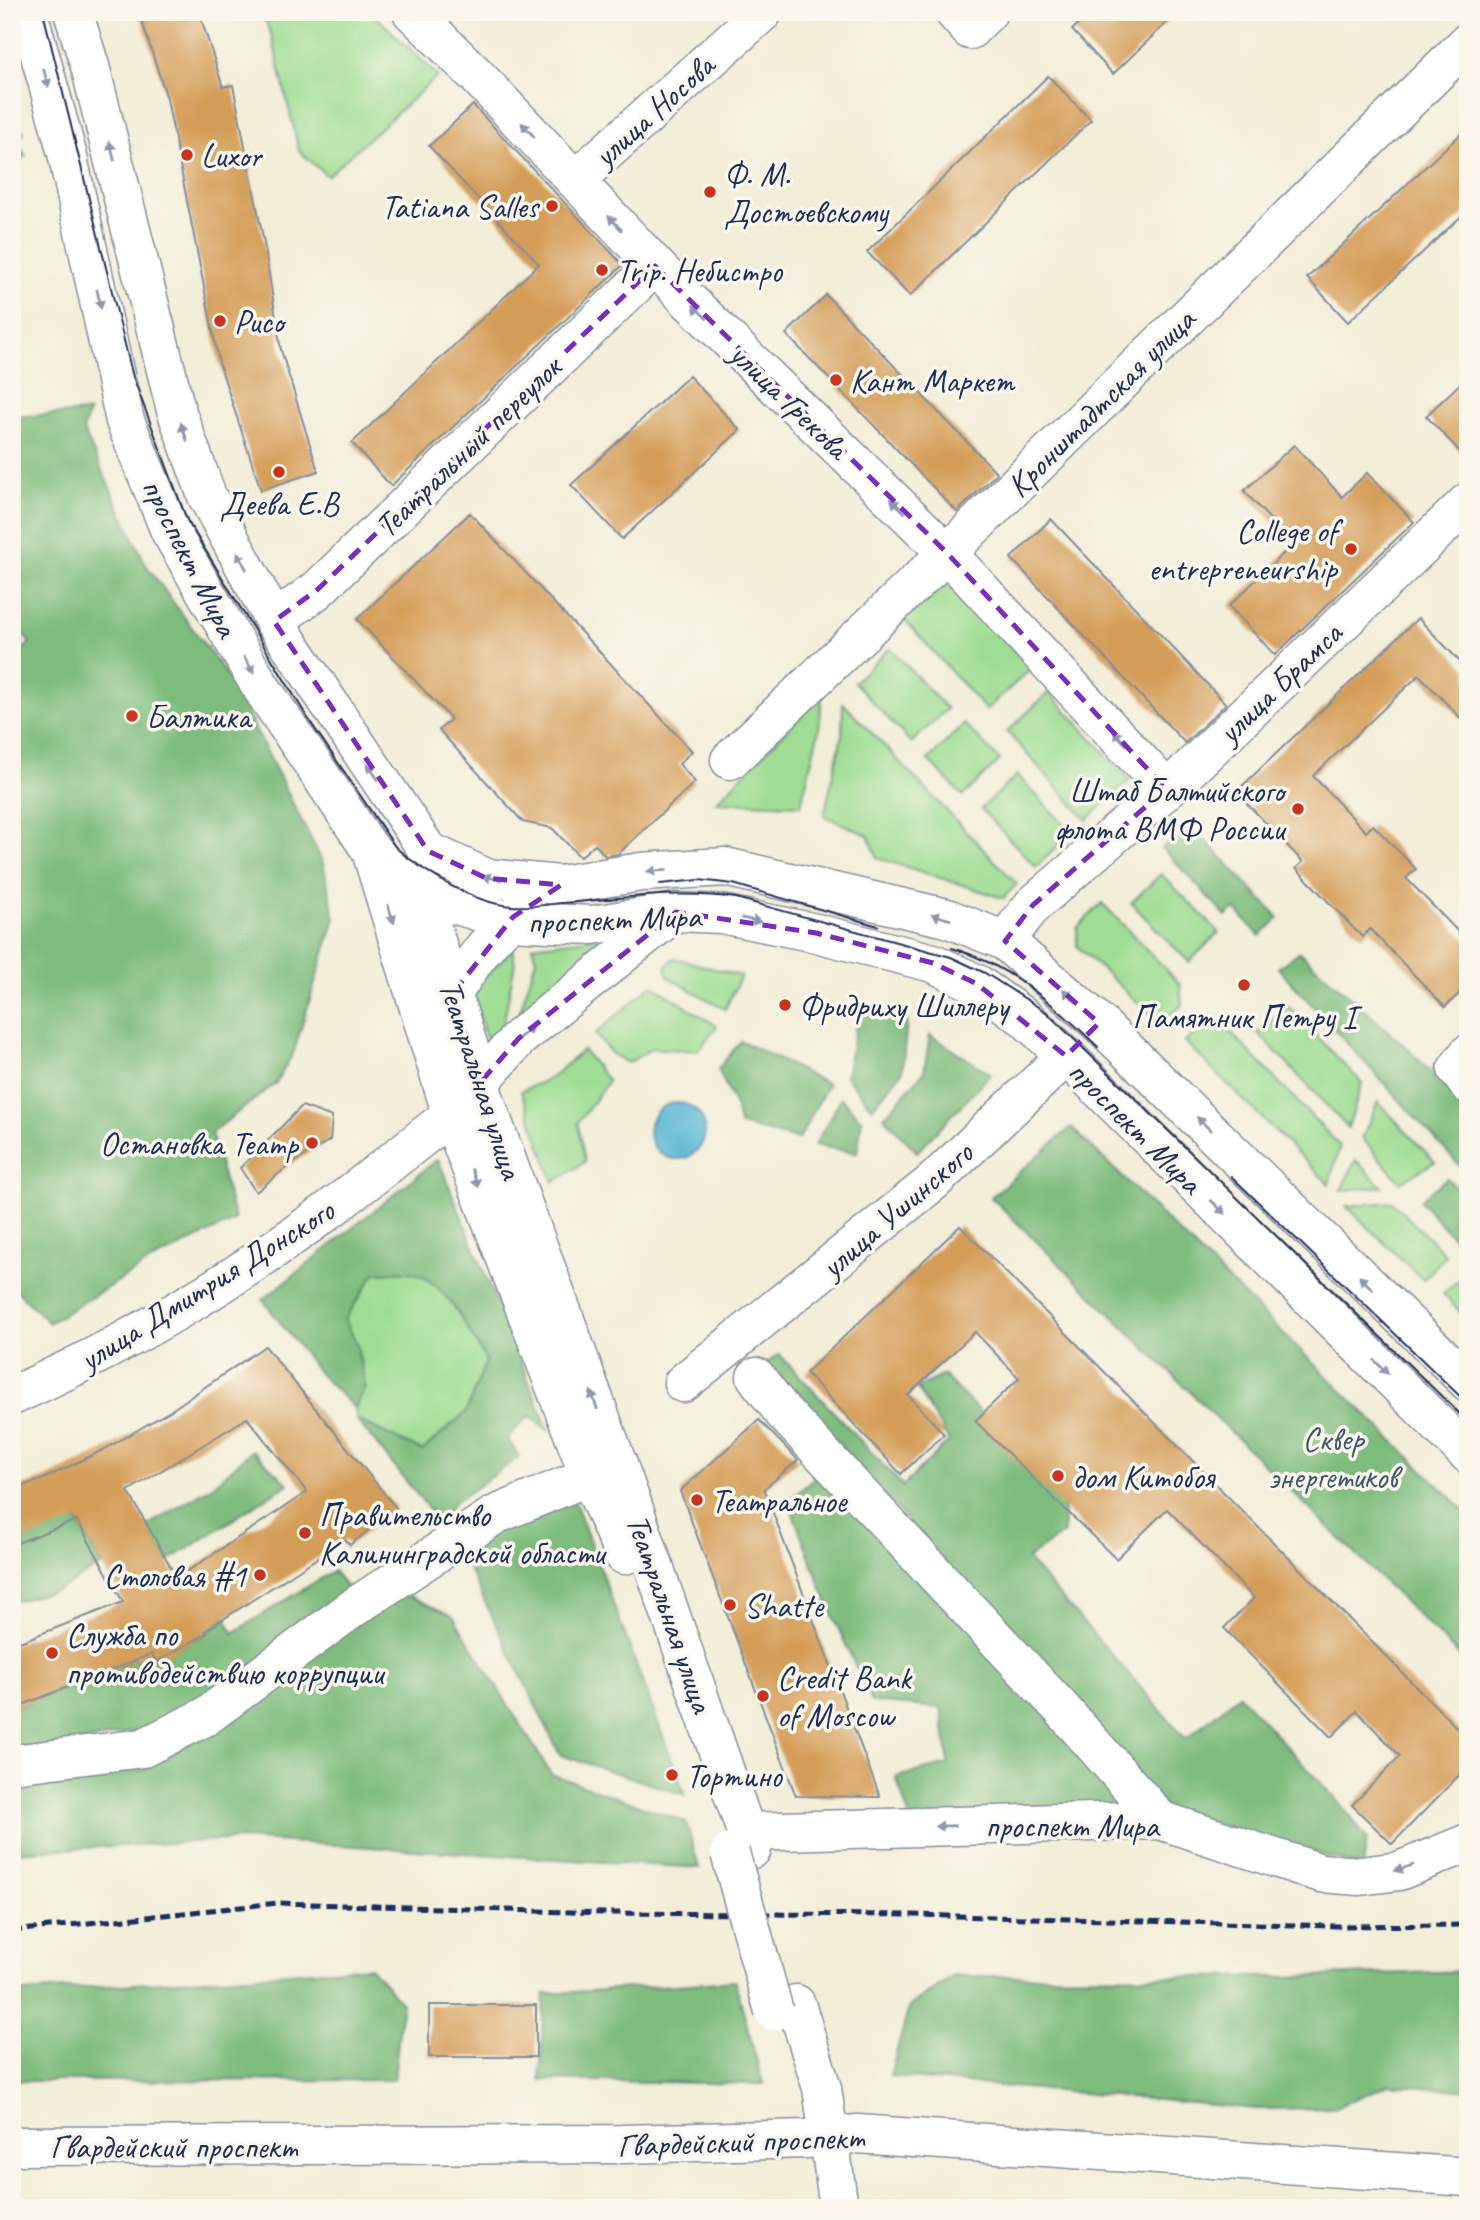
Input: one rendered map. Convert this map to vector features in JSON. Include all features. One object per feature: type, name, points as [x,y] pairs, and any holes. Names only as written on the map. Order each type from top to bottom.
[{"type":"main road","name":"проспект Мира","points":[[28,12],[67,153],[125,421],[160,507],[170,531],[259,684],[370,849],[399,878],[424,895],[509,921],[592,925],[676,912],[721,914],[816,933],[933,963],[977,984],[1025,1018],[1066,1056],[1468,1454]]},
{"type":"main road","name":"проспект Мира","points":[[73,12],[93,79],[176,410],[207,496],[274,621],[428,851],[485,878],[560,885],[641,872],[725,867],[947,918],[1005,941],[1099,1023],[1468,1382]]},
{"type":"main road","name":"улица Грекова","points":[[412,12],[655,265],[947,553],[1166,789]]},
{"type":"main road","name":"улица Носова","points":[[575,180],[763,12]]},
{"type":"main road","points":[[954,12],[970,30],[988,12]]},
{"type":"main road","name":"Кронштадтская улица","points":[[730,760],[947,553],[1468,42]]},
{"type":"main road","name":"Театральный переулок","points":[[274,621],[317,590],[655,265]]},
{"type":"main road","name":"улица Брамса","points":[[977,984],[1033,905],[1166,789],[1468,502]]},
{"type":"main road","name":"Театральная улица","points":[[411,828],[413,866],[603,1469],[611,1519],[743,1845],[785,2008],[822,2088],[817,2138],[816,2208]]},
{"type":"main road","name":"Театральная улица","points":[[370,849],[452,1114],[603,1469]]},
{"type":"main road","points":[[428,1035],[464,975],[509,921],[560,885]]},
{"type":"main road","name":"улица Дмитрия Донского","points":[[12,1396],[78,1366],[239,1272],[324,1213],[452,1114],[519,1038],[676,912]]},
{"type":"main road","name":"улица Ушинского","points":[[683,1383],[933,1182],[1099,1023]]},
{"type":"main road","points":[[756,1377],[783,1412],[1060,1707],[1160,1820]]},
{"type":"main road","points":[[12,1765],[143,1748],[205,1717],[356,1606],[495,1515],[603,1469]]},
{"type":"main road","name":"проспект Мира","points":[[743,1845],[1160,1820],[1321,1873],[1347,1875],[1399,1871],[1468,1843]]},
{"type":"main road","name":"Гвардейский проспект","points":[[12,2147],[622,2144],[817,2138],[858,2134],[1468,2177]]},
{"type":"main road","name":"Театральная улица","points":[[817,2138],[839,2208]]},
{"type":"highlighted area","points":[[655,266],[947,553],[1166,789],[1033,905],[1005,941],[1099,1023],[1066,1056],[977,984],[933,963],[816,933],[676,912],[519,1038],[479,1084],[453,993],[513,917],[561,885],[486,878],[428,851],[274,621],[317,590]]},
{"type":"green space","points":[[262,12],[371,12],[438,76],[327,176],[299,151],[272,37]]},
{"type":"green space","name":"Балтика","points":[[89,412],[83,430],[146,565],[231,681],[323,863],[335,918],[294,1051],[276,1083],[211,1133],[235,1220],[153,1260],[49,1323],[12,1286],[12,658],[30,643],[12,622],[12,417]]},
{"type":"green space","points":[[938,580],[964,595],[1032,668],[986,710],[901,616]]},
{"type":"green space","points":[[890,648],[947,709],[911,743],[854,682]]},
{"type":"green space","points":[[1049,692],[1130,780],[1087,820],[1007,732]]},
{"type":"green space","points":[[822,694],[819,729],[801,805],[716,802]]},
{"type":"green space","points":[[843,703],[1017,884],[1003,898],[878,858],[868,835],[824,816],[842,736]]},
{"type":"green space","points":[[964,724],[1000,760],[963,796],[928,760]]},
{"type":"green space","points":[[1017,775],[1072,833],[1036,867],[981,809]]},
{"type":"green space","points":[[1189,823],[1279,918],[1260,936],[1235,909],[1226,916],[1162,848]]},
{"type":"green space","points":[[1161,874],[1219,932],[1189,962],[1131,903]]},
{"type":"green space","points":[[1102,903],[1180,984],[1182,1005],[1161,1024],[1077,946],[1077,928]]},
{"type":"green space","points":[[624,934],[519,1015],[536,959],[532,946]]},
{"type":"green space","points":[[512,949],[515,962],[502,1031],[488,1046],[472,990]]},
{"type":"green space","points":[[1299,952],[1404,1045],[1468,1109],[1468,1175],[1278,968]]},
{"type":"green space","points":[[674,958],[741,976],[725,1009],[668,977],[666,967]]},
{"type":"green space","points":[[652,985],[717,1026],[698,1051],[652,1048],[628,1063],[613,1055],[595,1034]]},
{"type":"green space","points":[[860,1006],[907,1021],[902,1072],[872,1108],[846,1076]]},
{"type":"green space","points":[[1288,1006],[1362,1083],[1348,1128],[1258,1033]]},
{"type":"green space","points":[[1216,1017],[1340,1146],[1329,1184],[1185,1042]]},
{"type":"green space","points":[[930,1035],[991,1074],[917,1152],[884,1117],[924,1072]]},
{"type":"green space","points":[[741,1041],[828,1084],[799,1139],[739,1125],[736,1108],[718,1069]]},
{"type":"green space","points":[[583,1050],[608,1081],[578,1123],[585,1162],[554,1182],[521,1091],[551,1078]]},
{"type":"green space","points":[[841,1098],[862,1120],[857,1153],[815,1145]]},
{"type":"green space","points":[[1378,1102],[1435,1162],[1400,1182],[1362,1138]]},
{"type":"green space","name":"Сквер энергетиков","points":[[1071,1127],[1468,1514],[1468,1664],[991,1197]]},
{"type":"green space","points":[[438,1159],[549,1431],[529,1416],[507,1438],[519,1457],[454,1503],[440,1523],[357,1420],[422,1451],[466,1412],[486,1361],[446,1297],[424,1277],[413,1273],[375,1273],[345,1319],[357,1345],[365,1386],[355,1409],[319,1373],[263,1300]]},
{"type":"green space","points":[[1356,1160],[1382,1187],[1341,1190]]},
{"type":"green space","points":[[1447,1178],[1468,1200],[1468,1254],[1420,1200]]},
{"type":"green space","points":[[1392,1202],[1446,1255],[1423,1280],[1346,1206]]},
{"type":"green space","points":[[375,1273],[414,1273],[425,1277],[447,1297],[486,1361],[466,1412],[422,1451],[357,1420],[355,1409],[365,1386],[345,1319]]},
{"type":"green space","points":[[1463,1276],[1468,1281],[1468,1320],[1443,1294]]},
{"type":"green space","points":[[779,1354],[903,1486],[949,1441],[917,1388],[943,1375],[1063,1495],[1064,1533],[1027,1559],[1186,1739],[1239,1695],[1341,1805],[1367,1839],[1363,1867],[1167,1809],[766,1364]]},
{"type":"green space","points":[[252,1450],[288,1484],[167,1562],[147,1526],[214,1485]]},
{"type":"green space","points":[[823,1471],[1138,1807],[910,1819],[896,1777],[949,1764],[941,1708],[872,1702],[831,1612],[788,1501]]},
{"type":"green space","points":[[575,1502],[685,1795],[560,1755],[460,1551],[505,1524]]},
{"type":"green space","points":[[76,1519],[102,1565],[58,1590],[12,1602],[12,1550],[18,1542]]},
{"type":"green space","points":[[333,1571],[352,1593],[170,1725],[12,1755],[12,1709],[152,1654],[156,1661],[207,1633],[226,1617],[233,1633]]},
{"type":"green space","points":[[399,1591],[453,1616],[551,1774],[686,1822],[699,1868],[243,1839],[12,1852],[12,1782],[144,1770],[216,1727]]},
{"type":"green space","points":[[370,1967],[402,2003],[394,2080],[12,2081],[12,1993]]},
{"type":"green space","points":[[1468,1971],[1468,2091],[1389,2084],[1334,2108],[1258,2109],[890,2076],[909,2007],[953,1976],[1287,1977]]},
{"type":"green space","points":[[735,1981],[763,2084],[540,2080],[544,1994]]},
{"type":"water","points":[[12,119],[24,133],[14,142],[26,155],[12,167]]},
{"type":"water","points":[[677,1103],[688,1105],[697,1111],[703,1120],[703,1142],[697,1151],[688,1157],[677,1159],[666,1157],[657,1151],[651,1142],[649,1131],[651,1120],[657,1111],[666,1105]]},
{"type":"building","points":[[139,12],[199,12],[223,87],[233,85],[264,243],[281,350],[318,471],[261,490],[219,363],[167,99]]},
{"type":"building","points":[[1091,12],[1178,12],[1113,74],[1072,30]]},
{"type":"building","points":[[1048,76],[1091,120],[910,296],[867,252]]},
{"type":"building","points":[[473,105],[623,265],[391,486],[352,443],[539,264],[429,146]]},
{"type":"building","points":[[1468,127],[1468,210],[1348,322],[1307,278]]},
{"type":"building","points":[[826,295],[997,473],[957,512],[786,334]]},
{"type":"building","points":[[689,376],[740,430],[622,539],[571,485]]},
{"type":"building","points":[[1468,376],[1468,460],[1426,416]]},
{"type":"building","points":[[1294,445],[1342,497],[1367,473],[1414,522],[1275,655],[1229,606],[1293,544],[1244,491]]},
{"type":"building","points":[[470,513],[692,751],[679,764],[695,782],[618,854],[605,856],[595,844],[580,857],[552,828],[523,822],[439,730],[451,719],[357,619]]},
{"type":"building","points":[[1051,519],[1226,704],[1185,743],[1011,558]]},
{"type":"building","name":"Штаб Балтийского флота ВМФ России","points":[[1418,618],[1468,670],[1468,726],[1419,675],[1313,776],[1366,832],[1373,825],[1416,869],[1406,878],[1468,942],[1468,985],[1445,1007],[1370,929],[1362,937],[1296,868],[1303,862],[1236,792]]},
{"type":"building","points":[[302,1106],[332,1117],[330,1140],[287,1167],[256,1192],[240,1168]]},
{"type":"building","points":[[960,1226],[1468,1739],[1468,1766],[1392,1844],[1352,1805],[1400,1756],[1357,1711],[1331,1737],[1224,1628],[1254,1598],[1167,1509],[1116,1559],[975,1421],[1019,1378],[975,1332],[908,1395],[944,1434],[901,1474],[806,1373]]},
{"type":"building","name":"Правительство Калининградской области","points":[[265,1346],[396,1508],[350,1545],[345,1540],[205,1631],[207,1633],[156,1662],[152,1654],[12,1709],[12,1645],[123,1602],[77,1520],[12,1545],[12,1489],[41,1480],[105,1449],[170,1411]],"holes":[[[247,1418],[307,1492],[177,1578],[128,1491]]]},
{"type":"building","points":[[759,1420],[798,1460],[764,1489],[880,1797],[796,1796],[680,1491]]},
{"type":"building","points":[[429,2005],[536,2005],[536,2057],[429,2057]]},
{"type":"tram line","points":[[43,12],[133,377],[187,520],[309,720],[396,848],[449,885],[496,903],[527,906],[676,894],[736,898],[951,957],[985,973],[1046,1012],[1468,1422]]},
{"type":"tram line","points":[[660,884],[699,880],[733,884],[878,926]]},
{"type":"tram line","points":[[952,948],[993,965],[1031,988],[1098,1047]]},
{"type":"tram line","points":[[1231,1176],[1468,1404]]},
{"type":"railway","points":[[12,1931],[278,1903],[603,1913],[915,1915],[1335,1926],[1468,1925]]},
{"type":"place","name":"Luxor","points":[[187,155]]},
{"type":"place","name":"Ф. М. Достоевскому","points":[[710,192]]},
{"type":"place","name":"Tatiana Salles","points":[[552,206]]},
{"type":"place","name":"Trip. Небистро","points":[[602,270]]},
{"type":"place","name":"Рисо","points":[[220,321]]},
{"type":"place","name":"Кант Маркет","points":[[836,380]]},
{"type":"place","name":"Деева Е.В","points":[[279,472]]},
{"type":"place","name":"College of entrepreneurship","points":[[1351,549]]},
{"type":"place","name":"Балтика","points":[[132,716]]},
{"type":"place","name":"Штаб Балтийского флота ВМФ России","points":[[1298,809]]},
{"type":"place","name":"Памятник Петру I","points":[[1244,985]]},
{"type":"place","name":"Фридриху Шиллеру","points":[[785,1005]]},
{"type":"place","name":"Остановка Театр","points":[[312,1143]]},
{"type":"place","name":"дом Китобоя","points":[[1058,1476]]},
{"type":"place","name":"Театральное","points":[[697,1500]]},
{"type":"place","name":"Правительство Калининградской области","points":[[305,1533]]},
{"type":"place","name":"Столовая #1","points":[[260,1575]]},
{"type":"place","name":"Shatte","points":[[730,1605]]},
{"type":"place","name":"Служба по противодействию коррупции","points":[[52,1653]]},
{"type":"place","name":"Credit Bank of Moscow","points":[[763,1696]]},
{"type":"place","name":"Тортино","points":[[672,1775]]}]
